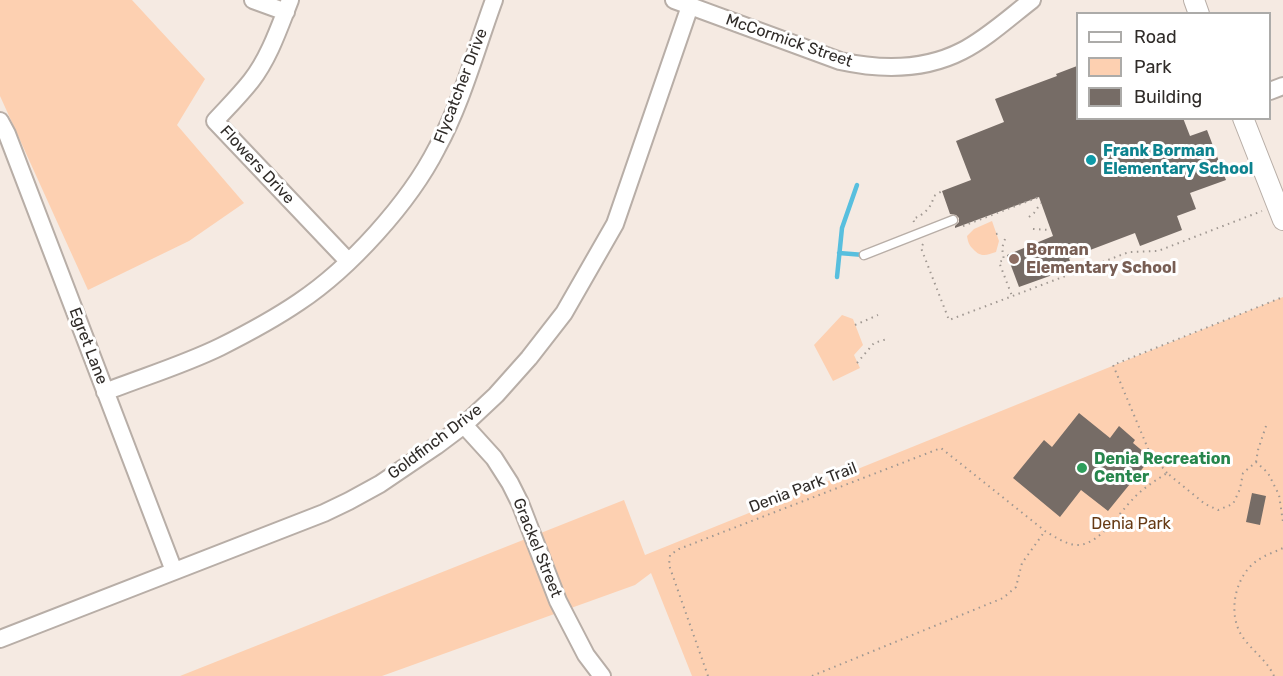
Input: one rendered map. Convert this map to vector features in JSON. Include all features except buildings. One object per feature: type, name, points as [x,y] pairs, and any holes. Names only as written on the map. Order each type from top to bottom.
[{"type":"street","points":[[253,0],[288,6]]},
{"type":"street","name":"Flycatcher Drive","points":[[105,392],[203,354],[244,334],[299,302],[348,261],[397,208],[437,149],[454,111],[494,0]]},
{"type":"street","name":"McCormick Street","points":[[674,0],[840,60],[861,66],[906,68],[928,64],[963,51],[1032,0]]},
{"type":"street","name":"Flowers Drive","points":[[288,6],[269,50],[251,81],[215,120],[348,261]]},
{"type":"street","name":"Goldfinch Drive","points":[[0,639],[324,513],[380,484],[464,425],[496,395],[564,313],[615,224],[690,6]]},
{"type":"street","points":[[1244,120],[1283,220]]},
{"type":"street","name":"Egret Lane","points":[[0,121],[7,134],[174,572]]},
{"type":"street","name":"Grackel Street","points":[[464,425],[494,458],[510,483],[558,602],[586,655],[602,676]]},
{"type":"lane","points":[[864,255],[918,235],[954,225]]},
{"type":"path","points":[[918,235],[913,219],[926,211],[932,205],[934,196],[942,191]]},
{"type":"path","points":[[954,225],[1039,197]]},
{"type":"path","points":[[1029,217],[1041,203]]},
{"type":"path","points":[[925,241],[921,248],[949,320],[1129,252],[1158,251],[1264,211]]},
{"type":"path","points":[[1033,229],[1051,230]]},
{"type":"path","points":[[996,234],[1001,233]]},
{"type":"path","points":[[1005,239],[1002,248],[1004,260],[999,262],[1013,296]]},
{"type":"path","points":[[1266,426],[1256,462],[1243,473],[1240,489],[1233,504],[1218,510],[1205,504],[1167,473],[1149,451],[1113,365],[1283,297]]},
{"type":"path","points":[[855,325],[878,315]]},
{"type":"path","points":[[857,363],[874,343],[887,339]]},
{"type":"path","name":"Denia Park Trail","points":[[708,676],[669,565],[670,555],[679,549],[941,448],[1046,531],[1062,541],[1080,545],[1097,538],[1149,484],[1167,473]]},
{"type":"path","points":[[1256,462],[1268,474],[1279,495],[1283,522]]},
{"type":"path","points":[[812,676],[1004,598],[1016,587],[1022,563],[1046,531]]},
{"type":"path","points":[[1274,676],[1270,667],[1240,634],[1235,613],[1235,595],[1242,577],[1257,561],[1283,548]]},
{"type":"green space","points":[[0,0],[132,0],[205,79],[177,125],[244,203],[189,241],[88,290],[0,96]]},
{"type":"green space","points":[[992,221],[999,241],[996,252],[981,255],[968,242],[967,236],[974,229]]},
{"type":"green space","name":"Denia Park","points":[[1283,297],[1283,676],[692,676],[651,573],[635,585],[382,676],[180,676],[624,500],[645,555]]},
{"type":"green space","points":[[842,315],[853,319],[863,345],[854,355],[860,368],[833,381],[814,345]]},
{"type":"waterway","points":[[837,277],[842,228],[857,185]]},
{"type":"waterway","points":[[839,253],[864,255]]},
{"type":"place","name":"Frank Borman Elementary School","points":[[1091,160]]},
{"type":"place","name":"Borman Elementary School","points":[[1014,259]]},
{"type":"place","name":"Denia Recreation Center","points":[[1082,468]]}]
